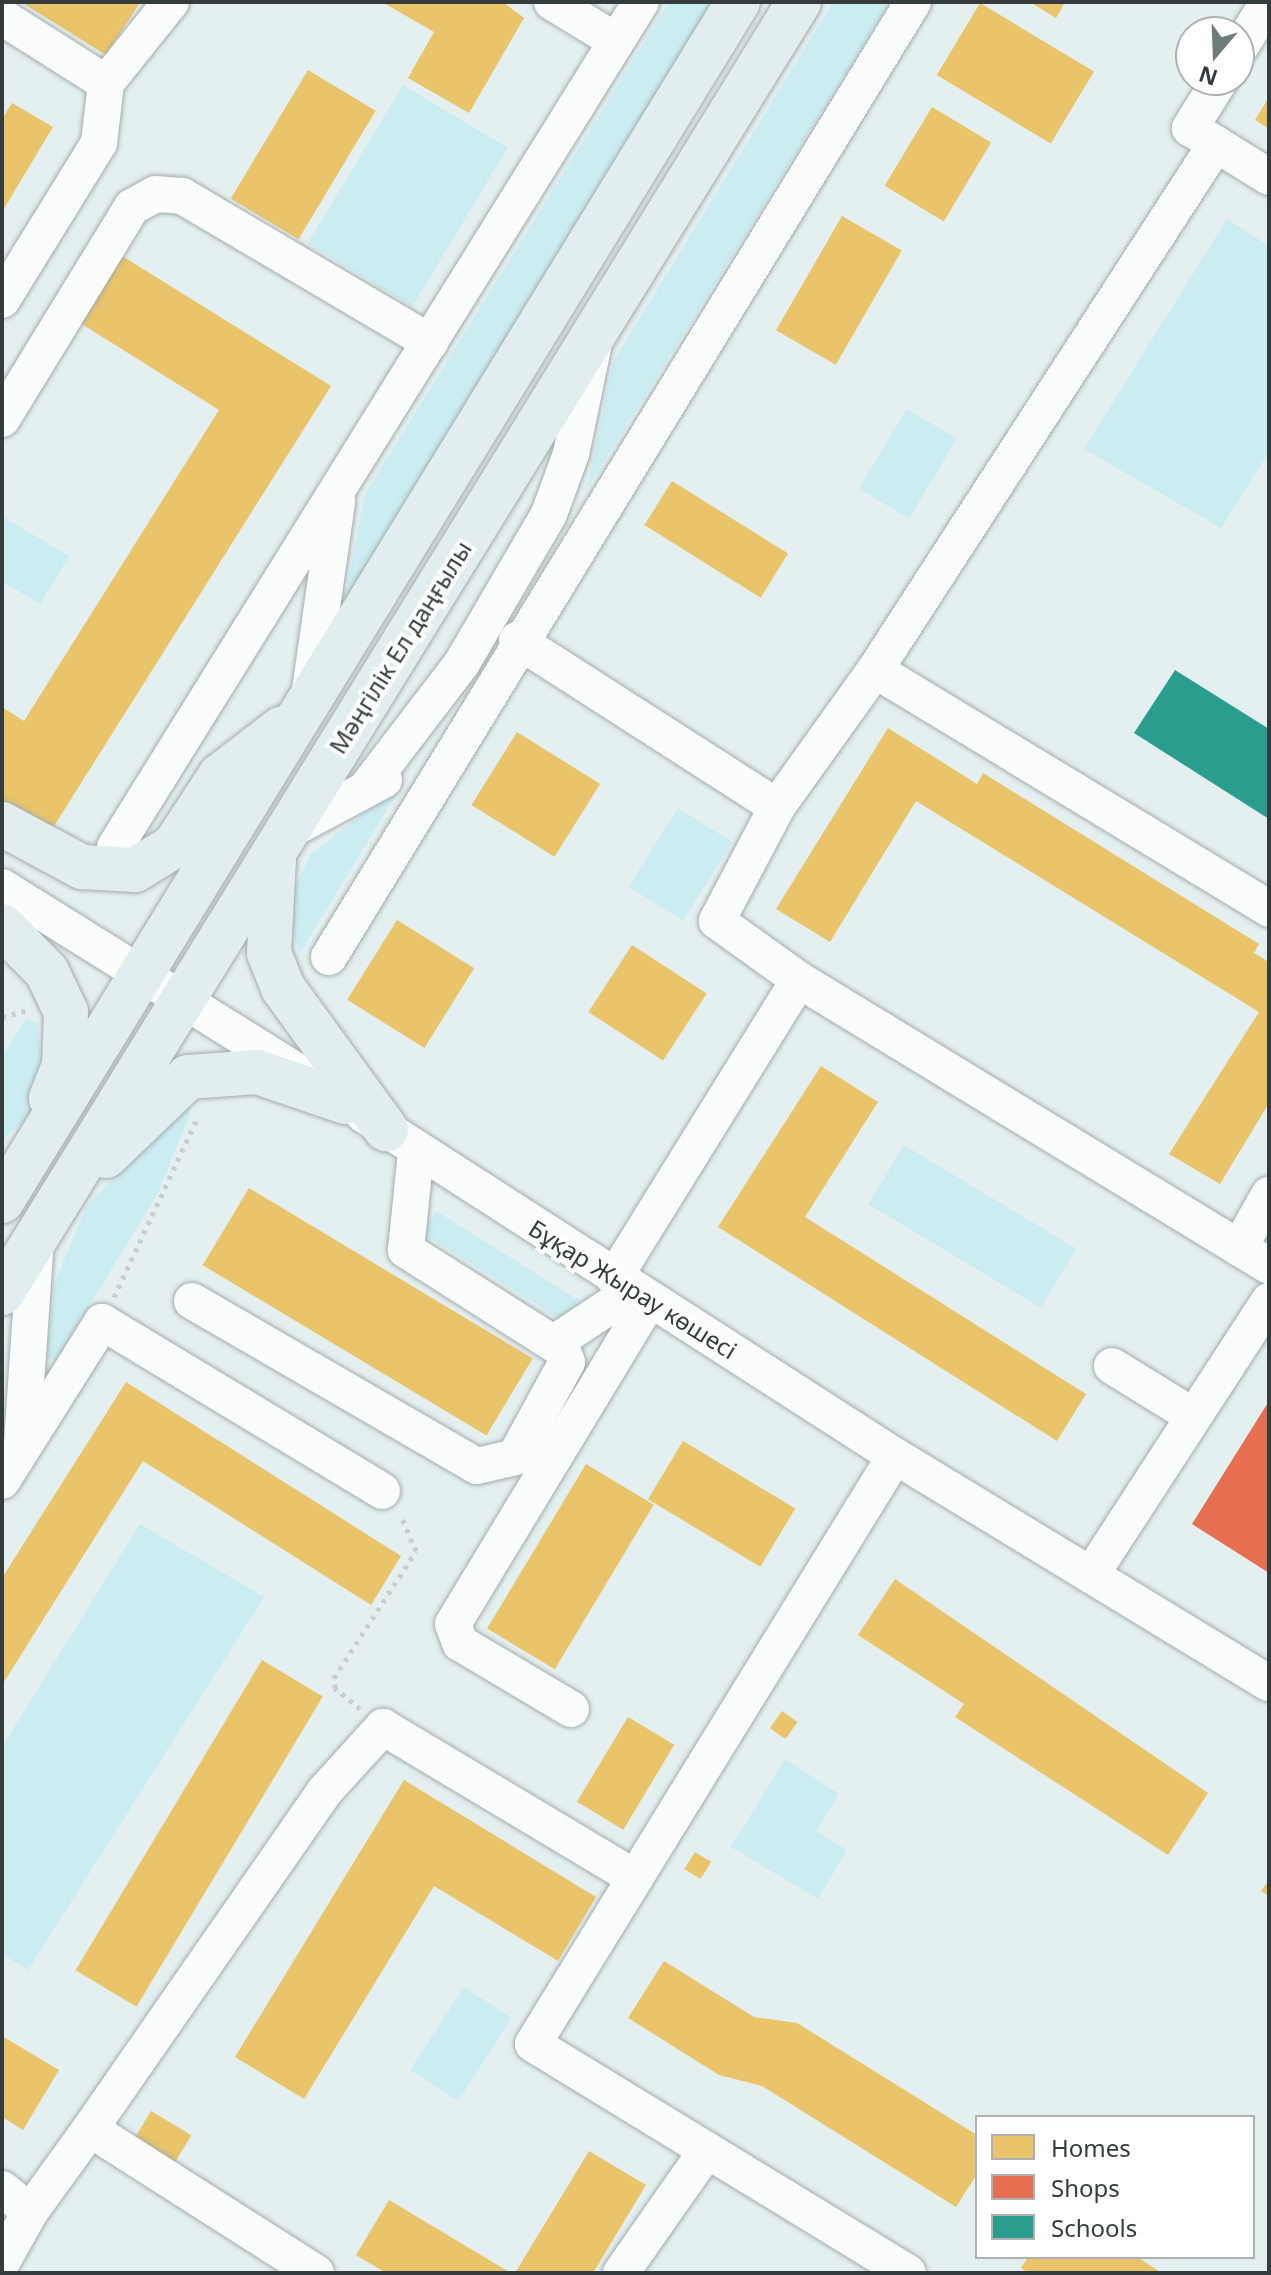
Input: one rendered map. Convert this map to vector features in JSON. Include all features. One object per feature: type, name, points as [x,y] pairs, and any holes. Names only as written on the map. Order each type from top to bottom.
[{"type":"main road","name":"Мәңгілік Ел даңғылы","points":[[2,1201],[14,1165],[143,968],[306,708],[738,2]]},
{"type":"main road","name":"Мәңгілік Ел даңғылы","points":[[2,1293],[799,2]]},
{"type":"main road","points":[[2,824],[82,867],[135,870],[174,846],[220,776],[306,708]]},
{"type":"main road","points":[[280,842],[269,953],[283,988],[401,1140]]},
{"type":"main road","points":[[2,926],[47,972],[66,1012],[64,1066],[14,1165]]},
{"type":"main road","points":[[46,1222],[187,1078],[257,1072],[345,1102]]},
{"type":"street","points":[[2,300],[99,143],[106,83],[171,2]]},
{"type":"street","points":[[552,2],[616,41]]},
{"type":"street","points":[[115,847],[641,2]]},
{"type":"street","points":[[329,957],[517,640],[913,2]]},
{"type":"street","points":[[2,17],[106,83]]},
{"type":"street","points":[[1210,96],[1190,128],[1269,177]]},
{"type":"street","points":[[1216,144],[875,670],[777,807],[717,921],[799,980],[1254,1257],[1269,1195]]},
{"type":"street","points":[[2,419],[132,207],[155,194],[182,196],[430,342]]},
{"type":"street","points":[[365,790],[462,663],[549,514],[571,454],[597,328]]},
{"type":"street","points":[[306,708],[339,488]]},
{"type":"street","points":[[517,640],[777,807]]},
{"type":"street","points":[[875,670],[1269,909]]},
{"type":"street","points":[[280,842],[365,790],[455,743]]},
{"type":"street","name":"Бұқар Жырау көшесі","points":[[2,887],[143,968],[401,1140],[895,1456],[1269,1683]]},
{"type":"street","points":[[571,1709],[460,1643],[453,1624],[799,980]]},
{"type":"street","points":[[192,1301],[477,1466],[515,1457],[562,1380],[567,1362],[554,1343],[406,1250],[401,1140]]},
{"type":"street","points":[[22,1448],[46,1222]]},
{"type":"street","points":[[554,1343],[632,1289]]},
{"type":"street","points":[[1091,1575],[1193,1416],[1264,1319]]},
{"type":"street","points":[[2,1481],[102,1322],[382,1491]]},
{"type":"street","points":[[1112,1366],[1193,1416]]},
{"type":"street","points":[[895,1456],[533,2044],[908,2273]]},
{"type":"street","points":[[2,2262],[30,2212],[324,1792],[383,1727],[635,1878]]},
{"type":"street","points":[[90,2129],[316,2273]]},
{"type":"street","points":[[621,2273],[707,2150]]},
{"type":"street","points":[[2,2189],[30,2212]]},
{"type":"path","points":[[2,1017],[25,1011]]},
{"type":"path","points":[[102,1322],[204,1105]]},
{"type":"path","points":[[382,1491],[405,1520],[416,1551],[334,1678],[335,1688],[383,1727]]},
{"type":"shaded area","points":[[669,2],[725,2],[337,640],[365,494]]},
{"type":"shaded area","points":[[833,2],[890,2],[587,489],[613,362]]},
{"type":"shaded area","points":[[403,85],[508,148],[412,306],[308,244]]},
{"type":"shaded area","points":[[1227,219],[1269,246],[1269,452],[1221,528],[1084,449]]},
{"type":"shaded area","points":[[907,409],[957,439],[909,519],[859,489]]},
{"type":"shaded area","points":[[2,516],[69,556],[40,604],[2,581]]},
{"type":"shaded area","points":[[404,782],[300,953],[290,920],[293,891],[311,854]]},
{"type":"shaded area","points":[[678,808],[732,842],[683,921],[629,887]]},
{"type":"shaded area","points":[[26,1018],[37,1024],[43,1073],[34,1112],[2,1140],[2,1057]]},
{"type":"shaded area","points":[[185,1104],[190,1113],[159,1191],[56,1360],[46,1357],[55,1282],[86,1207]]},
{"type":"shaded area","points":[[904,1145],[1076,1249],[1041,1308],[868,1204]]},
{"type":"shaded area","points":[[436,1211],[578,1300],[565,1322],[422,1233]]},
{"type":"shaded area","points":[[140,1524],[264,1597],[28,1970],[2,1954],[2,1747]]},
{"type":"shaded area","points":[[785,1759],[839,1794],[816,1831],[847,1850],[818,1899],[731,1847]]},
{"type":"shaded area","points":[[464,1987],[512,2018],[458,2101],[410,2070]]},
{"type":"building: Homes","points":[[21,2],[136,2],[139,4],[106,55]]},
{"type":"building: Homes","points":[[382,2],[503,2],[524,18],[469,113],[408,78],[434,32]]},
{"type":"building: Homes","points":[[1030,2],[1065,2],[1056,18]]},
{"type":"building: Homes","points":[[980,3],[1094,72],[1051,144],[937,75]]},
{"type":"building: Homes","points":[[308,70],[376,111],[298,239],[231,199]]},
{"type":"building: Homes","points":[[1269,97],[1269,129],[1255,120]]},
{"type":"building: Homes","points":[[12,103],[53,127],[2,212],[2,119]]},
{"type":"building: Homes","points":[[932,107],[991,143],[944,221],[885,186]]},
{"type":"building: Homes","points":[[842,216],[902,251],[836,365],[776,330]]},
{"type":"building: Homes","points":[[111,249],[331,386],[49,834],[2,805],[2,707],[24,721],[219,410],[69,316]]},
{"type":"building: Homes","points":[[672,481],[788,554],[761,598],[644,525]]},
{"type":"building: Homes","points":[[888,728],[977,784],[983,773],[1259,944],[1254,953],[1269,962],[1269,1103],[1220,1184],[1169,1154],[1259,1012],[916,801],[830,942],[776,909]]},
{"type":"building: Homes","points":[[517,732],[600,784],[555,857],[471,805]]},
{"type":"building: Homes","points":[[397,920],[474,968],[424,1048],[347,1000]]},
{"type":"building: Homes","points":[[632,945],[707,993],[663,1061],[588,1012]]},
{"type":"building: Homes","points":[[821,1066],[878,1102],[805,1217],[1086,1394],[1057,1441],[718,1227]]},
{"type":"building: Homes","points":[[249,1188],[533,1358],[486,1436],[203,1265]]},
{"type":"building: Homes","points":[[126,1382],[401,1556],[371,1605],[143,1461],[2,1685],[2,1578]]},
{"type":"building: Homes","points":[[683,1441],[795,1508],[760,1567],[648,1499]]},
{"type":"building: Homes","points":[[586,1464],[654,1505],[555,1669],[487,1629]]},
{"type":"building: Homes","points":[[895,1579],[1208,1793],[1168,1855],[955,1717],[964,1704],[858,1635]]},
{"type":"building: Homes","points":[[262,1660],[323,1697],[136,2007],[76,1970]]},
{"type":"building: Homes","points":[[782,1711],[798,1722],[786,1739],[770,1728]]},
{"type":"building: Homes","points":[[628,1717],[674,1745],[623,1830],[577,1802]]},
{"type":"building: Homes","points":[[404,1780],[596,1897],[558,1961],[434,1886],[304,2099],[235,2057]]},
{"type":"building: Homes","points":[[695,1852],[711,1862],[701,1879],[684,1869]]},
{"type":"building: Homes","points":[[1269,1880],[1269,1896],[1261,1891]]},
{"type":"building: Homes","points":[[664,1961],[754,2017],[797,2023],[975,2134],[975,2177],[956,2207],[762,2086],[719,2075],[628,2018]]},
{"type":"building: Homes","points":[[2,2036],[59,2070],[23,2130],[2,2117]]},
{"type":"building: Homes","points":[[151,2111],[191,2135],[175,2162],[135,2138]]},
{"type":"building: Homes","points":[[589,2151],[646,2185],[593,2273],[515,2273]]},
{"type":"building: Homes","points":[[389,2200],[511,2273],[386,2273],[356,2255]]},
{"type":"building: Homes","points":[[1027,2259],[1140,2259],[1162,2273],[1029,2273],[1021,2268]]},
{"type":"building: Shops","points":[[1269,1401],[1269,1573],[1192,1524]]},
{"type":"building: Schools","points":[[1175,670],[1269,729],[1269,819],[1134,733]]}]
